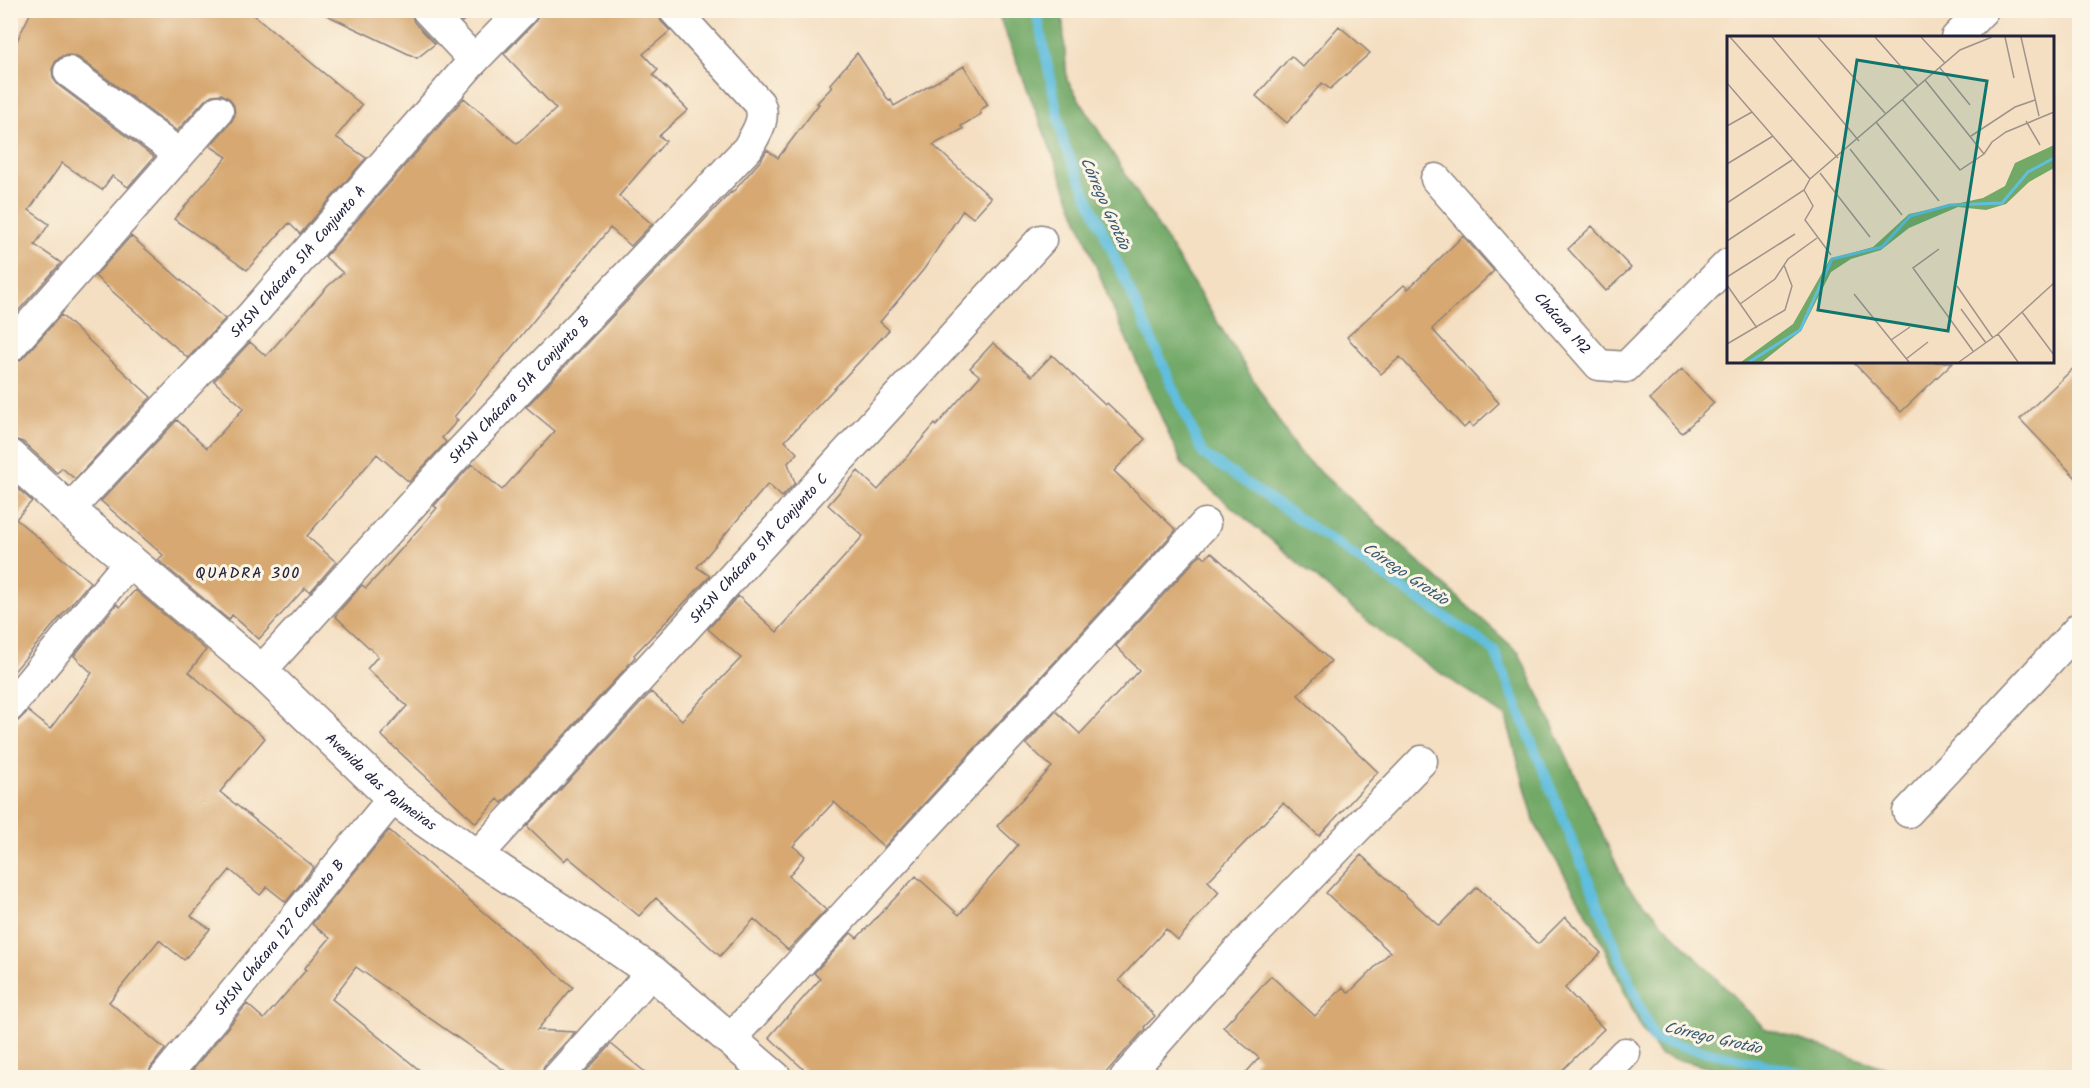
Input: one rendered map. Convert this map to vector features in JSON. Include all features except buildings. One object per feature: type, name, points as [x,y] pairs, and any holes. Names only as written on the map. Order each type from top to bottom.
[{"type":"street","points":[[427,10],[474,60]]},
{"type":"street","name":"SHSN Chácara 51A Conjunto A","points":[[69,510],[249,317],[474,60],[523,10]]},
{"type":"street","name":"SHSN Chácara 51A Conjunto B","points":[[261,671],[457,454],[748,148],[761,123],[762,110],[759,102],[674,10]]},
{"type":"street","points":[[1958,36],[1983,10]]},
{"type":"street","points":[[69,72],[179,154]]},
{"type":"street","points":[[10,347],[218,111]]},
{"type":"street","name":"Chácara 192","points":[[1436,179],[1599,365],[1626,367],[1727,265]]},
{"type":"street","name":"SHSN Chácara 51A Conjunto C","points":[[477,856],[1041,240]]},
{"type":"street","name":"Avenida das Palmeiras","points":[[10,456],[69,510],[261,671],[393,798],[652,972],[776,1077]]},
{"type":"street","points":[[731,1038],[1205,524]]},
{"type":"street","points":[[10,706],[130,561]]},
{"type":"street","points":[[1908,812],[2079,627]]},
{"type":"street","points":[[1125,1077],[1234,954],[1422,760]]},
{"type":"street","name":"SHSN Chácara 127 Conjunto B","points":[[164,1077],[393,798]]},
{"type":"street","points":[[556,1077],[652,972]]},
{"type":"street","points":[[1601,1077],[1625,1053]]},
{"type":"green space","points":[[997,11],[1062,11],[1067,80],[1298,452],[1519,653],[1626,885],[1764,1028],[1914,1077],[1746,1077],[1660,1055],[1641,1028],[1595,927],[1535,824],[1506,717],[1388,638],[1183,466],[1110,302]]},
{"type":"waterway","name":"Córrego Grotão","points":[[1036,10],[1064,144],[1203,454],[1494,650],[1654,1040],[1824,1078]]},
{"type":"district","name":"QUADRA 300","points":[[248,572]]}]
